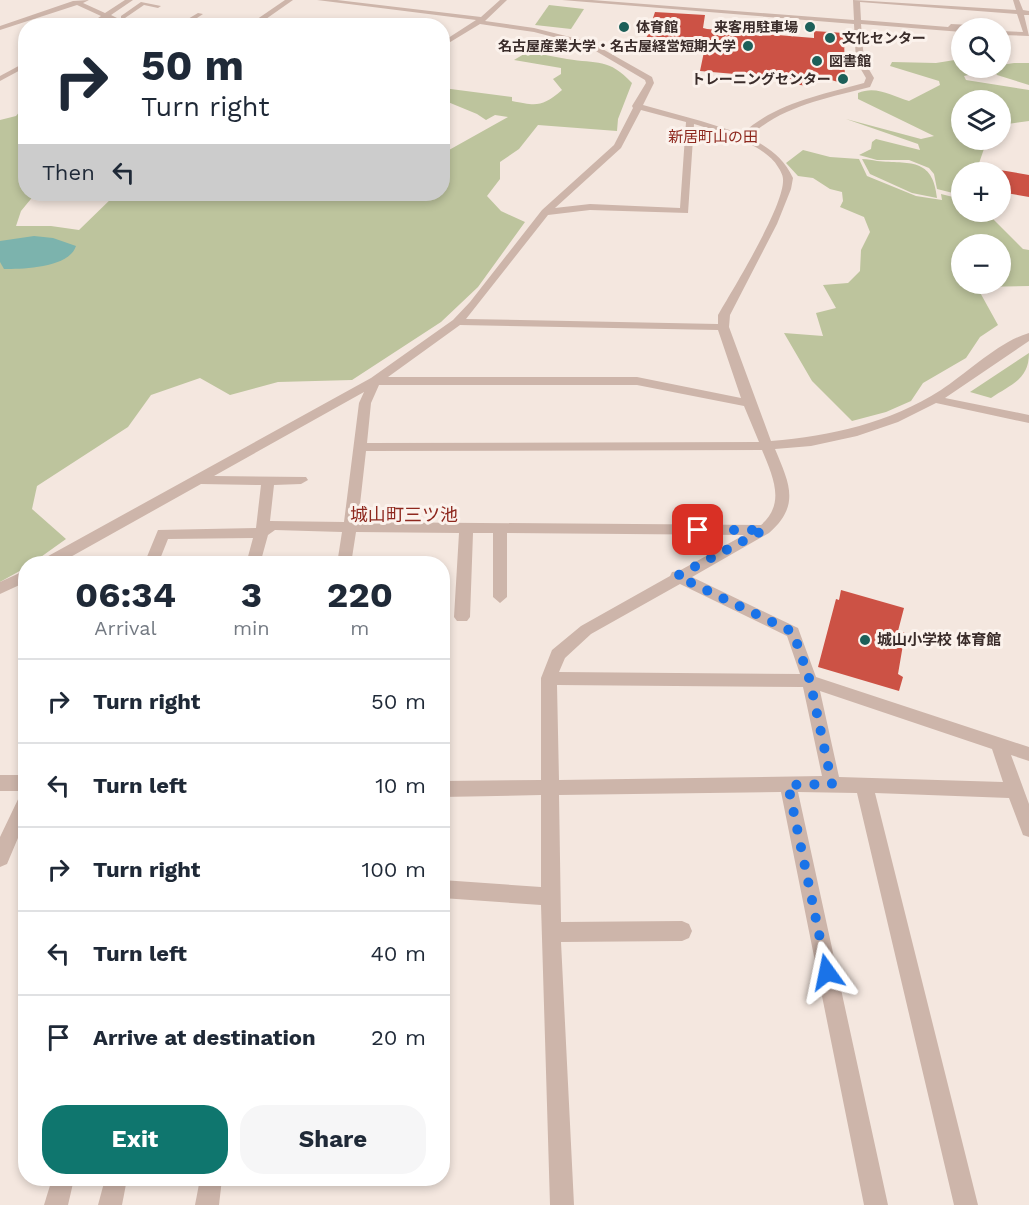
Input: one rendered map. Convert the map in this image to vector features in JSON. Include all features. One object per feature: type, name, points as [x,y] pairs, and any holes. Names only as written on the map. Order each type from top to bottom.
[{"type":"street","points":[[28,18],[86,0]]},
{"type":"street","points":[[101,18],[130,0]]},
{"type":"street","points":[[262,18],[290,0]]},
{"type":"street","points":[[60,556],[375,381],[457,322],[474,304],[545,212],[618,146],[636,106],[650,83],[649,79],[635,74],[591,45],[532,29],[481,20],[320,0]]},
{"type":"street","points":[[450,40],[481,20],[504,0]]},
{"type":"street","points":[[565,0],[951,26]]},
{"type":"street","points":[[622,0],[951,29]]},
{"type":"street","points":[[744,137],[752,127],[807,102],[867,85],[870,78],[860,61],[856,0],[1029,14]]},
{"type":"street","points":[[1011,31],[1028,32],[1016,0]]},
{"type":"street","points":[[74,2],[113,18]]},
{"type":"street","points":[[121,18],[143,3],[158,6]]},
{"type":"street","points":[[193,18],[200,14]]},
{"type":"street","points":[[0,28],[18,22]]},
{"type":"street","points":[[0,79],[18,69]]},
{"type":"street","points":[[562,1205],[551,932],[549,678],[558,654],[586,630],[677,576],[764,530],[778,516],[783,500],[783,485],[749,403],[723,327],[724,315],[784,199],[788,178],[774,153],[744,137],[636,106]]},
{"type":"street","points":[[545,212],[590,207],[686,211],[690,122]]},
{"type":"street","points":[[457,322],[723,327]]},
{"type":"street","points":[[359,447],[767,446],[800,443],[859,433],[897,420],[934,399],[1029,336]]},
{"type":"street","points":[[375,381],[637,381],[749,403]]},
{"type":"street","points":[[345,556],[365,404],[375,381]]},
{"type":"street","points":[[934,399],[1029,419]]},
{"type":"street","points":[[203,476],[206,481],[301,480]]},
{"type":"street","points":[[255,556],[262,533],[268,482]]},
{"type":"street","points":[[154,556],[163,534],[262,533],[272,525],[764,530]]},
{"type":"street","points":[[462,617],[466,528]]},
{"type":"street","points":[[500,528],[500,597]]},
{"type":"street","points":[[677,576],[793,632],[810,681],[832,784]]},
{"type":"street","points":[[0,588],[18,579]]},
{"type":"street","points":[[549,678],[810,681],[1029,754]]},
{"type":"street","points":[[999,745],[1029,829]]},
{"type":"street","points":[[0,783],[18,783]]},
{"type":"street","points":[[450,789],[549,790],[832,784],[1014,790]]},
{"type":"street","points":[[788,785],[876,1205]]},
{"type":"street","points":[[864,785],[966,1205]]},
{"type":"street","points":[[0,858],[18,816]]},
{"type":"street","points":[[450,891],[551,897]]},
{"type":"street","points":[[551,932],[682,931]]},
{"type":"street","points":[[56,1205],[61,1186]]},
{"type":"street","points":[[110,1205],[114,1186]]},
{"type":"street","points":[[207,1205],[210,1186]]},
{"type":"green space","points":[[549,5],[584,9],[571,29],[535,25]]},
{"type":"green space","points":[[529,51],[602,64],[616,69],[632,83],[618,119],[617,131],[538,125],[519,149],[500,162],[500,179],[487,196],[501,211],[525,222],[478,287],[441,322],[352,380],[278,382],[230,395],[200,378],[151,395],[128,427],[37,486],[32,509],[66,539],[42,556],[18,556],[18,572],[0,582],[0,120],[18,114],[18,201],[29,201],[21,211],[16,226],[51,226],[79,230],[109,201],[450,201],[450,149],[508,117],[495,115],[486,120],[450,103],[450,89],[512,97],[512,101],[528,104],[539,104],[549,100],[562,90],[553,79],[561,74],[561,68],[514,60]]},
{"type":"green space","points":[[951,61],[951,78],[965,78],[1029,90],[1029,121],[1011,124],[1011,90],[951,90],[951,150],[984,150],[979,162],[951,162],[951,192],[937,189],[934,174],[929,168],[909,160],[877,160],[859,155],[871,149],[872,142],[876,139],[920,150],[918,144],[846,119],[921,139],[934,136],[858,99],[858,93],[878,91],[909,101],[940,85],[939,81],[890,66],[892,62],[936,63]]},
{"type":"green space","points":[[1011,63],[1029,63],[1029,85],[1007,78],[1011,78]]},
{"type":"green space","points":[[803,150],[830,157],[859,159],[867,176],[916,196],[942,200],[941,194],[951,196],[951,222],[996,222],[1008,234],[951,234],[951,294],[981,294],[998,325],[980,337],[966,358],[923,383],[911,401],[886,412],[852,421],[812,381],[784,333],[823,336],[816,313],[836,308],[823,285],[848,283],[860,271],[861,250],[870,232],[864,217],[840,207],[843,201],[842,192],[830,189],[813,178],[798,176],[786,163]]},
{"type":"green space","points":[[862,159],[918,165],[930,175],[935,185],[937,198],[912,193],[870,174]]},
{"type":"green space","points":[[1011,237],[1023,249],[1029,250],[1029,286],[1011,286]]},
{"type":"green space","points":[[1029,353],[1026,369],[1012,385],[991,398],[970,392]]},
{"type":"water","points":[[34,236],[53,238],[76,246],[72,253],[55,263],[33,268],[4,269],[0,262],[0,241]]},
{"type":"building","points":[[655,12],[705,15],[703,28],[707,29],[814,38],[814,31],[844,33],[845,84],[814,75],[810,86],[790,84],[792,79],[700,71],[705,47],[645,42]]},
{"type":"building","points":[[1011,172],[1029,175],[1029,197],[1011,194]]},
{"type":"building","name":"城山小学校 体育館","points":[[841,590],[904,608],[898,631],[905,633],[898,674],[903,677],[899,691],[818,667],[836,599],[839,600]]},
{"type":"place","name":"体育館","points":[[624,27]]},
{"type":"place","name":"来客用駐車場","points":[[810,27]]},
{"type":"place","name":"文化センター","points":[[830,38]]},
{"type":"place","name":"名古屋産業大学・名古屋経営短期大学","points":[[748,46]]},
{"type":"place","name":"図書館","points":[[817,61]]},
{"type":"place","name":"トレーニングセンター","points":[[843,79]]},
{"type":"place","name":"城山小学校 体育館","points":[[865,640]]},
{"type":"district","name":"新居町山の田","points":[[713,137]]},
{"type":"district","name":"城山町三ツ池","points":[[404,515]]},
{"type":"route","points":[[698,530],[764,530],[677,576],[793,632],[810,681],[832,784],[788,785],[827,972]]}]
